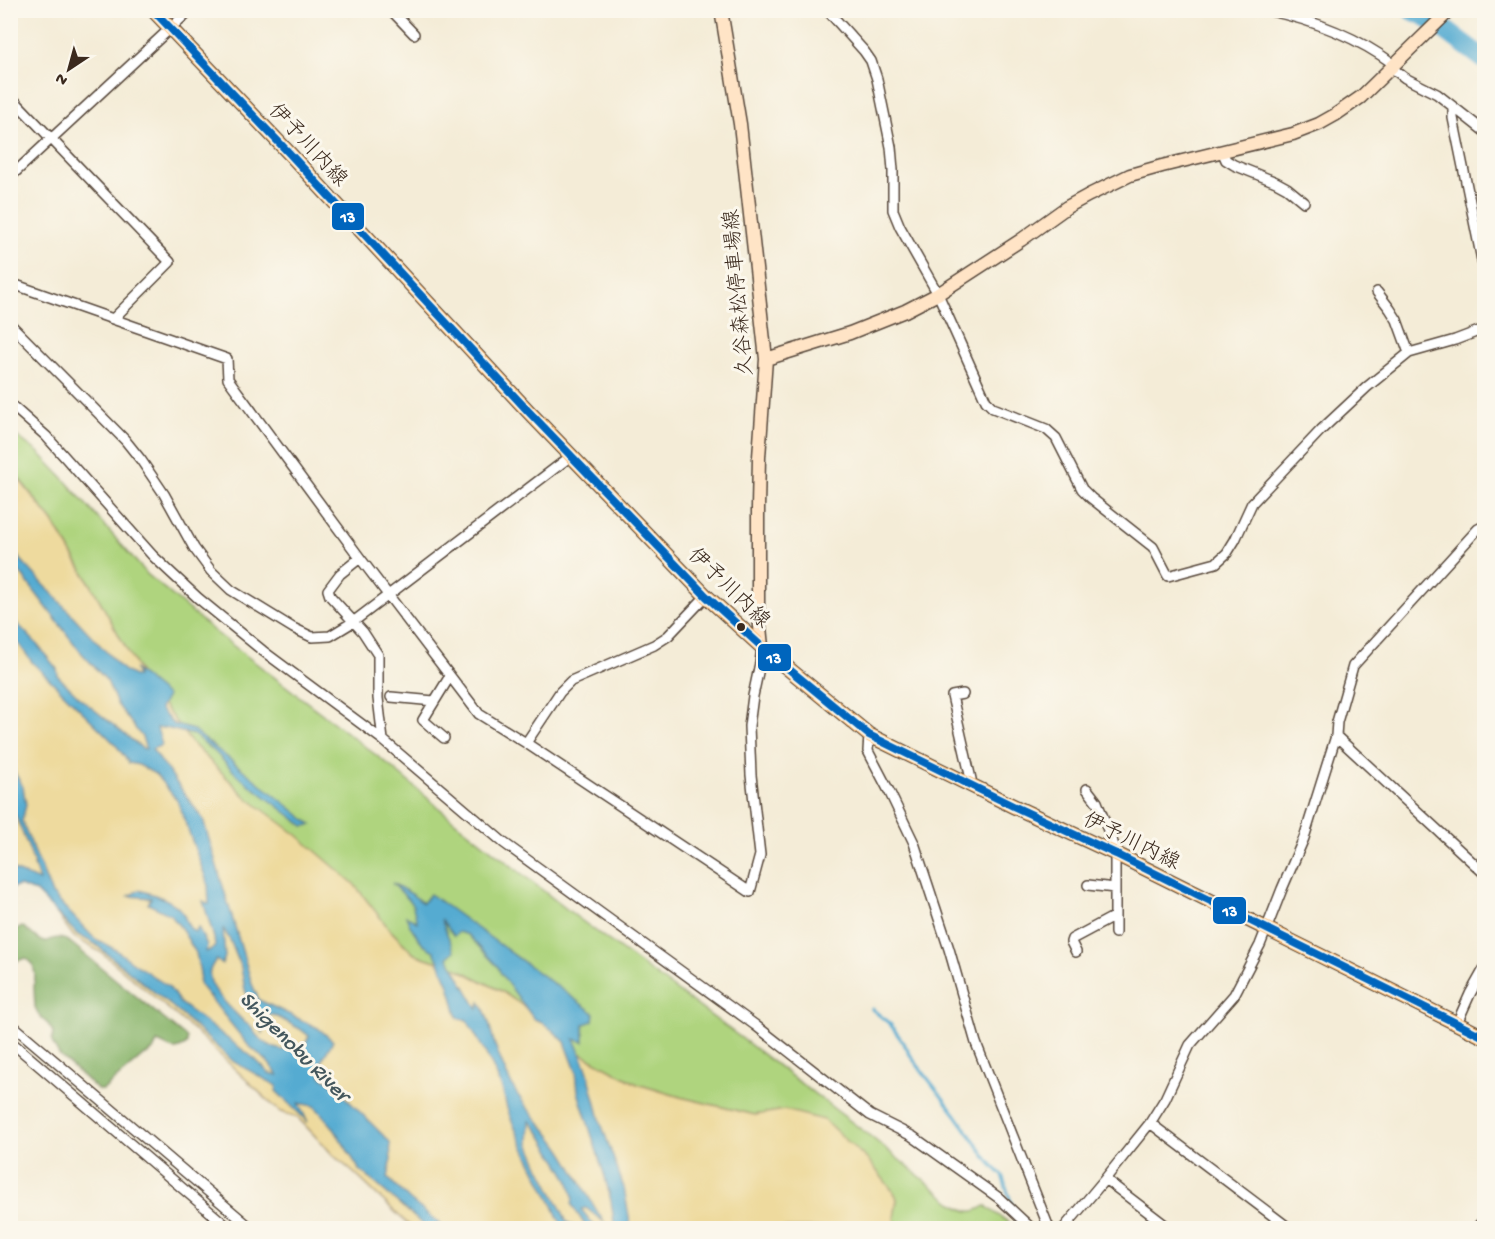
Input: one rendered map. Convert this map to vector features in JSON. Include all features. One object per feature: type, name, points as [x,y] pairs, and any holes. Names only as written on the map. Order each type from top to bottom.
[{"type":"main road","name":"伊予川内線","points":[[153,10],[571,456],[706,596],[869,735],[1485,1036]]},
{"type":"street","points":[[11,174],[52,139],[190,10]]},
{"type":"street","points":[[391,10],[414,34]]},
{"type":"street","name":"久谷森松停車場線","points":[[721,10],[740,124],[766,359],[759,457],[758,606],[762,646]]},
{"type":"street","points":[[827,10],[871,61],[891,147],[893,210],[900,227],[938,294],[986,401],[993,408],[1046,429],[1056,438],[1082,489],[1153,547],[1168,576],[1216,563],[1227,553],[1252,503],[1321,430],[1367,387],[1409,353],[1485,329]]},
{"type":"street","points":[[1266,10],[1297,17],[1332,29],[1376,50],[1396,64],[1405,78],[1437,94],[1485,131]]},
{"type":"street","points":[[766,359],[850,333],[905,311],[938,294],[1067,207],[1124,178],[1293,134],[1319,124],[1361,97],[1450,10]]},
{"type":"street","points":[[10,96],[170,262],[113,319]]},
{"type":"street","points":[[1453,107],[1453,118],[1485,270]]},
{"type":"street","points":[[1222,152],[1234,165],[1276,182],[1304,202]]},
{"type":"street","points":[[10,283],[227,359],[228,379],[479,714],[750,892],[760,855],[751,775],[749,726],[762,646]]},
{"type":"street","points":[[1377,292],[1397,320],[1409,353]]},
{"type":"street","points":[[10,324],[125,440],[164,494],[194,548],[211,571],[231,590],[312,637],[330,636],[353,622],[571,456]]},
{"type":"street","points":[[10,404],[46,436],[153,556],[198,598],[263,651],[383,740],[504,843],[755,1025],[870,1115],[912,1136],[999,1198],[1031,1228]]},
{"type":"street","points":[[1064,1228],[1150,1123],[1165,1099],[1190,1045],[1234,995],[1267,930],[1304,838],[1336,736],[1337,722],[1353,666],[1478,529],[1485,526]]},
{"type":"street","points":[[360,558],[340,574],[328,590],[330,596],[363,632],[378,655],[378,698],[383,740]]},
{"type":"street","points":[[526,743],[560,692],[571,681],[661,641],[706,596]]},
{"type":"street","points":[[444,738],[423,720],[450,676]]},
{"type":"street","points":[[963,694],[952,696],[972,779],[969,784]]},
{"type":"street","points":[[392,697],[435,701]]},
{"type":"street","points":[[869,735],[868,751],[914,843],[950,949],[976,1044],[1048,1228]]},
{"type":"street","points":[[1336,736],[1485,873]]},
{"type":"street","points":[[1087,789],[1097,802],[1115,848],[1115,933]]},
{"type":"street","points":[[1088,885],[1115,888]]},
{"type":"street","points":[[1076,952],[1071,942],[1072,939],[1115,916]]},
{"type":"street","points":[[1457,1023],[1470,994],[1485,969]]},
{"type":"street","points":[[10,1023],[251,1228]]},
{"type":"street","points":[[10,1041],[229,1228]]},
{"type":"street","points":[[1150,1123],[1289,1228]]},
{"type":"street","points":[[1106,1179],[1168,1228]]},
{"type":"street","points":[[1476,1228],[1485,1220]]},
{"type":"green space","points":[[11,432],[38,452],[63,478],[147,574],[214,631],[389,765],[452,819],[578,918],[744,1040],[870,1136],[955,1205],[970,1211],[985,1206],[1017,1228],[897,1228],[894,1218],[897,1199],[785,1110],[755,1115],[637,1084],[582,1054],[552,1026],[501,991],[456,968],[414,954],[246,797],[190,741],[142,677],[53,522],[11,468]]},
{"type":"green space","points":[[23,927],[44,942],[57,938],[70,942],[187,1038],[187,1044],[172,1049],[157,1042],[151,1052],[143,1056],[103,1090],[98,1090],[59,1055],[52,1042],[53,1032],[35,1007],[33,964],[26,958],[11,963],[11,930]]},
{"type":"sand","points":[[10,468],[53,522],[142,677],[190,741],[246,797],[297,835],[354,884],[390,930],[414,954],[456,968],[501,991],[552,1026],[582,1054],[637,1084],[755,1115],[785,1110],[824,1120],[869,1161],[895,1194],[897,1199],[894,1218],[897,1228],[412,1228],[334,1156],[298,1118],[279,1111],[196,1032],[102,953],[74,937],[37,887],[11,878]]},
{"type":"water","points":[[11,549],[123,670],[137,676],[135,670],[167,696],[160,709],[173,724],[193,730],[312,825],[304,826],[238,776],[215,752],[194,735],[157,728],[162,745],[152,749],[203,819],[252,984],[259,1000],[318,1028],[333,1041],[321,1062],[321,1076],[330,1082],[390,1142],[391,1162],[388,1178],[410,1200],[445,1228],[427,1228],[359,1169],[333,1127],[314,1106],[298,1103],[308,1122],[276,1091],[277,1086],[234,1062],[175,1009],[95,944],[78,935],[36,892],[20,886],[11,888],[11,869],[39,881],[13,809],[11,766],[23,787],[26,805],[22,821],[52,894],[94,938],[116,950],[169,987],[180,1003],[255,1059],[269,1073],[278,1075],[267,1061],[248,1045],[199,984],[200,973],[196,953],[171,915],[148,904],[151,898],[129,896],[139,890],[169,901],[182,912],[192,930],[195,932],[198,927],[207,945],[206,952],[215,947],[203,901],[209,904],[208,884],[177,800],[155,774],[139,765],[129,763],[116,745],[32,662],[11,633],[11,617],[57,669],[58,676],[81,699],[146,749],[142,737],[117,704],[107,681],[79,650],[11,563]],"holes":[[[223,928],[241,967],[245,990],[263,1034],[264,1016],[274,1015],[309,1036],[304,1046],[290,1050],[272,1047],[257,1035],[250,1025],[245,1023],[219,995],[212,984],[210,973],[216,960],[222,964],[225,957]]]},
{"type":"water","points":[[392,883],[423,903],[430,894],[594,1013],[593,1021],[584,1024],[584,1042],[574,1039],[587,1069],[601,1123],[624,1188],[631,1228],[615,1228],[605,1177],[578,1092],[576,1071],[565,1042],[540,1021],[534,1019],[498,967],[468,935],[459,932],[454,936],[441,919],[454,951],[448,957],[478,1009],[480,1002],[483,1007],[497,1050],[513,1087],[523,1103],[553,1138],[605,1223],[586,1208],[581,1209],[596,1228],[587,1228],[572,1205],[573,1197],[568,1179],[530,1121],[529,1143],[566,1221],[576,1228],[565,1228],[560,1223],[517,1133],[489,1060],[467,1020],[458,1018],[449,985],[434,951],[423,945],[409,924],[406,916],[417,922],[412,903]]},
{"type":"waterway","points":[[1412,10],[1429,18],[1484,59]]},
{"type":"waterway","points":[[872,1009],[890,1024],[912,1058],[990,1163],[1002,1175],[1012,1205]]},
{"type":"waterway","points":[[1015,1217],[1018,1228]]},
{"type":"transit line","name":"13","points":[[153,10],[528,411],[706,596],[762,647],[869,735],[1116,854],[1484,1037]]},
{"type":"water label","name":"Shigenobu River","points":[[296,1045]]}]
